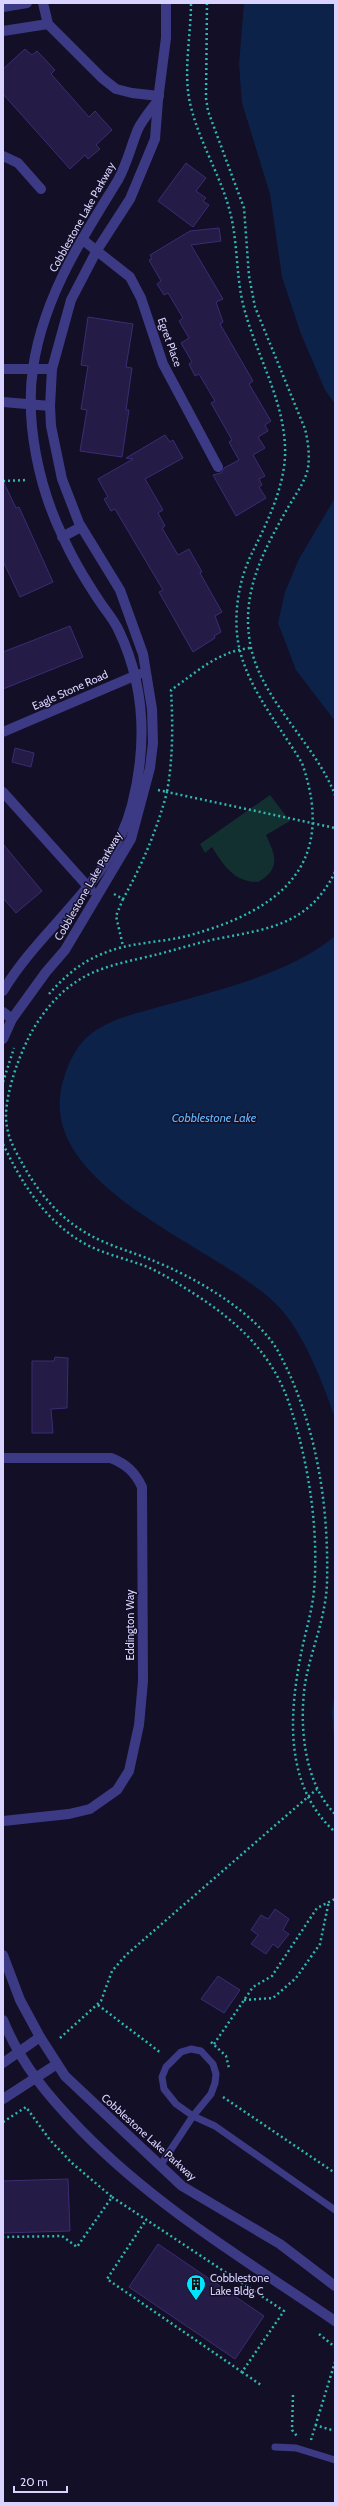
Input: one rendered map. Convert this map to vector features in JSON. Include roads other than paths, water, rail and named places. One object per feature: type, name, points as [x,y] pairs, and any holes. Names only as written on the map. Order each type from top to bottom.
[{"type":"street","points":[[3,7],[27,3]]},
{"type":"street","points":[[43,3],[48,24],[102,78],[116,89],[158,98]]},
{"type":"street","name":"Cobblestone Lake Parkway","points":[[3,1039],[12,1018],[46,972],[65,950],[131,839],[149,773],[153,743],[152,716],[146,671],[134,625],[120,590],[81,527],[62,479],[51,426],[50,406],[52,369],[71,300],[97,250],[130,199],[155,139],[158,98],[166,38],[166,3]]},
{"type":"street","points":[[3,31],[48,24]]},
{"type":"street","name":"Cobblestone Lake Parkway","points":[[3,991],[10,978],[106,862],[121,835],[132,806],[143,741],[139,694],[119,630],[80,571],[62,537],[43,483],[32,422],[33,368],[49,310],[67,267],[122,172],[139,127],[158,98]]},
{"type":"street","points":[[3,156],[18,163],[41,189]]},
{"type":"street","name":"Egret Place","points":[[83,240],[130,278],[141,298],[163,364],[218,467]]},
{"type":"street","points":[[3,369],[52,369]]},
{"type":"street","points":[[3,402],[32,406],[50,406]]},
{"type":"street","points":[[62,537],[81,527]]},
{"type":"street","name":"Eagle Stone Road","points":[[3,732],[146,671]]},
{"type":"street","points":[[3,792],[88,885],[97,897]]},
{"type":"street","points":[[3,1012],[12,1018]]},
{"type":"street","name":"Eddington Way","points":[[3,1458],[103,1457],[118,1461],[135,1474],[142,1487],[142,1681],[139,1725],[132,1761],[124,1781],[109,1797],[90,1809],[69,1814],[3,1821]]},
{"type":"street","name":"Cobblestone Lake Parkway","points":[[3,1955],[20,2000],[40,2037],[65,2076],[182,2186],[280,2244],[334,2284]]},
{"type":"street","points":[[3,2020],[20,2053],[46,2094],[113,2164],[168,2208],[335,2321]]},
{"type":"street","points":[[3,2063],[20,2053],[40,2037]]},
{"type":"street","points":[[3,2099],[57,2064]]},
{"type":"lane","points":[[160,2166],[192,2116],[211,2094],[216,2074],[208,2058],[201,2051],[191,2049],[181,2052],[172,2060],[162,2077],[164,2089],[176,2104],[192,2116],[216,2126],[335,2210]]},
{"type":"lane","points":[[276,2447],[296,2448],[335,2460]]},
{"type":"water","points":[[244,3],[335,3],[335,404],[325,390],[301,334],[282,277],[270,194],[242,103],[239,64]]},
{"type":"water","points":[[335,498],[335,721],[296,670],[278,623],[285,592],[299,559]]},
{"type":"water","name":"Cobblestone Lake","points":[[335,936],[335,1418],[319,1375],[305,1345],[297,1331],[279,1307],[252,1284],[138,1211],[102,1183],[76,1153],[61,1119],[63,1081],[67,1069],[79,1046],[96,1030],[125,1017],[232,986],[277,970],[317,949]]},
{"type":"water","points":[[335,1691],[335,1753],[332,1712]]},
{"type":"place","name":"Cobblestone Lake Bldg C","points":[[196,2301]]}]
